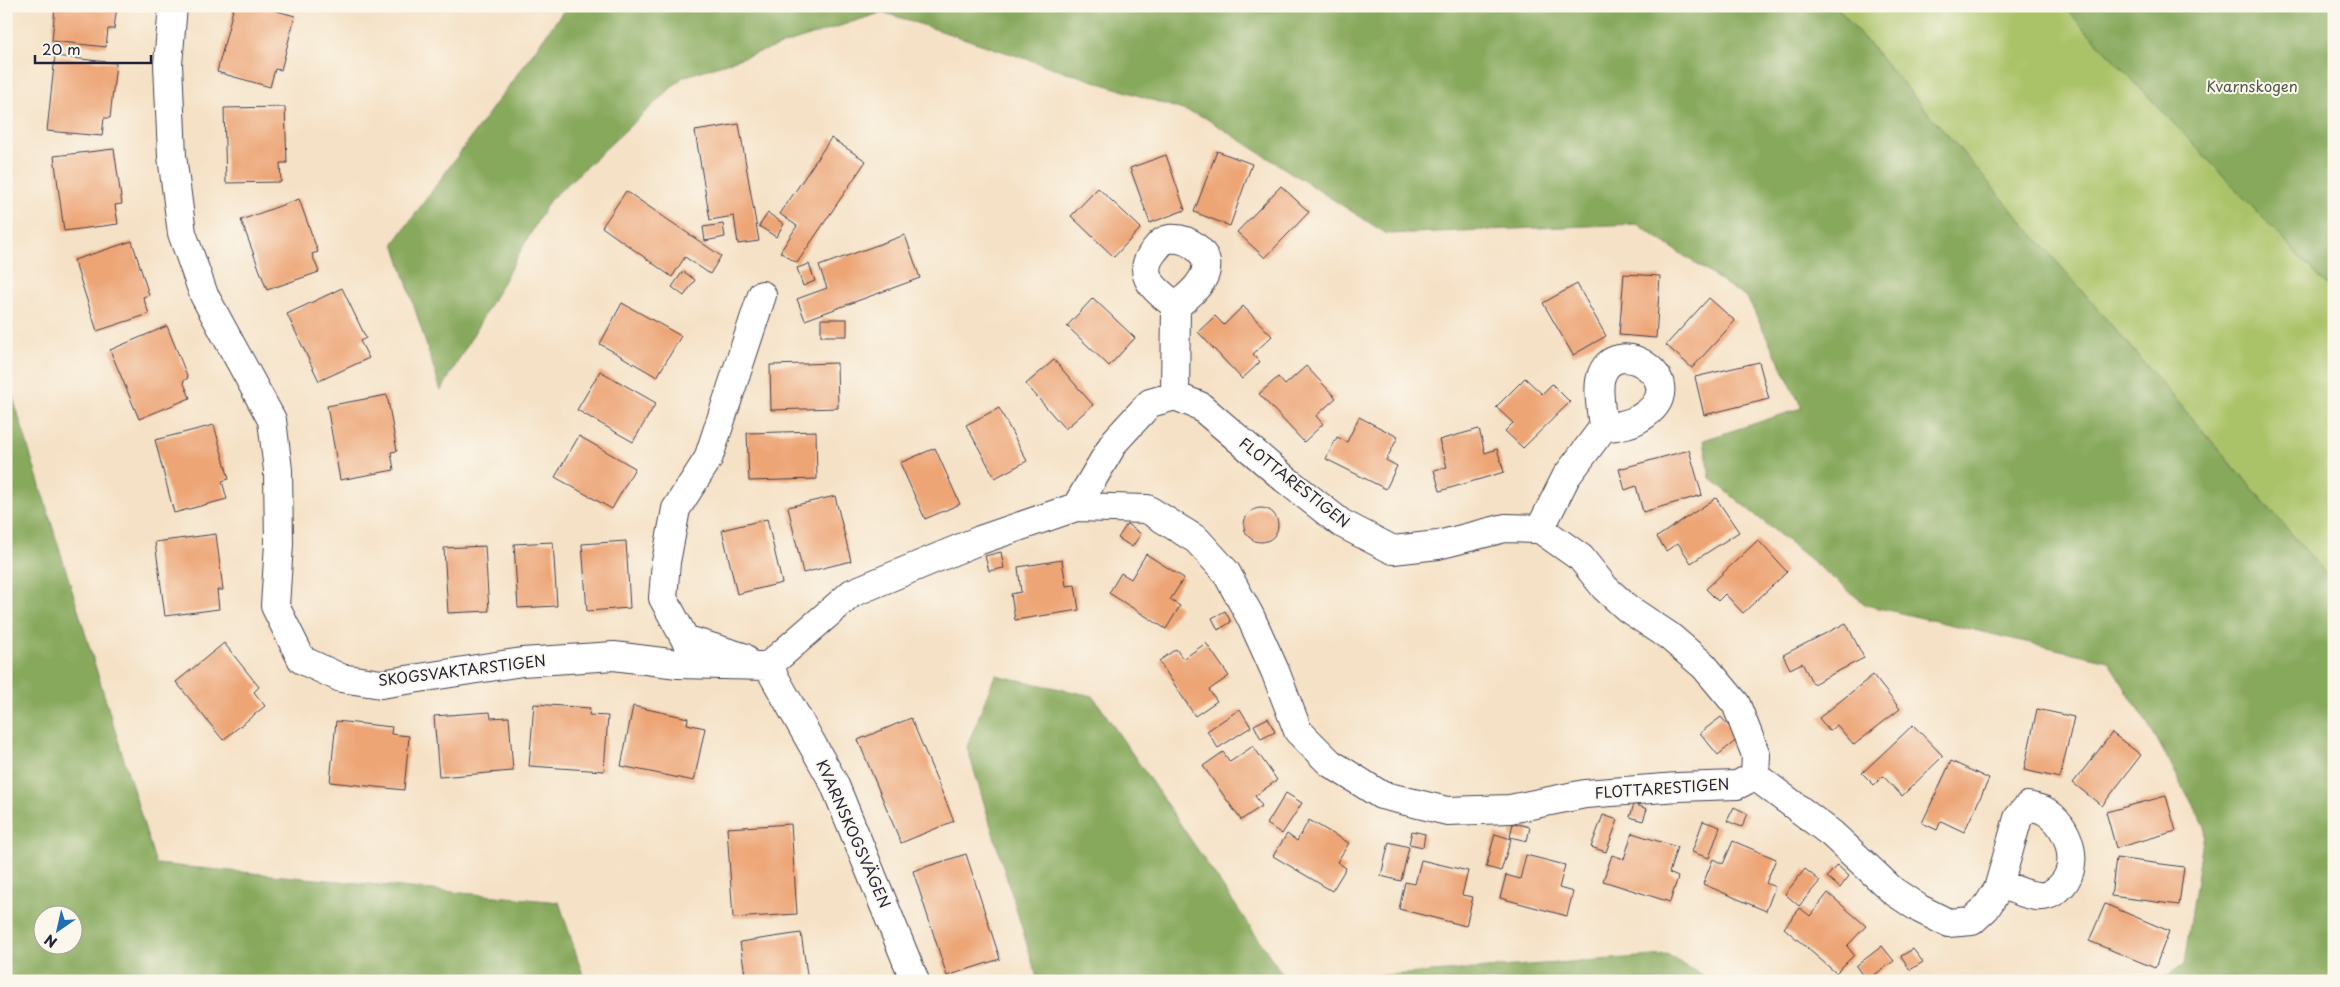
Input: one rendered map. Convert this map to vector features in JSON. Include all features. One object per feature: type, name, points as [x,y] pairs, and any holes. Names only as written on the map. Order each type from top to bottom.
[{"type":"street","name":"SKOGSVAKTARSTIGEN","points":[[173,6],[168,64],[172,156],[182,233],[204,295],[272,420],[278,470],[279,544],[275,606],[302,660],[341,678],[381,684],[522,662],[614,656],[678,664],[768,666]]},
{"type":"street","points":[[762,295],[708,459],[676,509],[666,562],[663,598],[685,639],[768,666]]},
{"type":"street","points":[[1076,507],[1115,441],[1150,403],[1175,396],[1176,306]]},
{"type":"street","name":"FLOTTARESTIGEN","points":[[1175,396],[1200,406],[1285,479],[1341,523],[1393,550],[1438,546],[1505,528],[1540,529]]},
{"type":"street","points":[[1603,428],[1566,478],[1540,529],[1581,558],[1605,588],[1627,608],[1669,636],[1704,666],[1736,704],[1756,754],[1755,776],[1832,834],[1893,891],[1920,909],[1948,923],[1972,921],[1986,908],[2000,883]]},
{"type":"street","name":"FLOTTARESTIGEN","points":[[768,666],[852,593],[980,540],[1076,507],[1147,509],[1197,540],[1226,572],[1251,618],[1275,671],[1298,730],[1330,762],[1381,795],[1447,811],[1510,808],[1585,794],[1737,785],[1755,776]]},
{"type":"street","name":"KVARNSKOGSVÄGEN","points":[[768,666],[834,783],[915,981]]},
{"type":"green space","points":[[567,6],[1836,6],[2334,583],[2334,981],[2159,981],[2184,964],[2205,827],[2154,734],[2108,661],[1866,605],[1710,478],[1704,440],[1802,408],[1748,299],[1637,224],[1387,234],[1204,117],[883,12],[683,77],[549,201],[441,391],[394,243]]},
{"type":"green space","points":[[1836,6],[2063,6],[2334,293],[2334,583]]},
{"type":"green space","name":"Kvarnskogen","points":[[2063,6],[2334,6],[2334,293]]},
{"type":"green space","points":[[6,375],[156,864],[559,902],[585,981],[6,981]]},
{"type":"green space","points":[[995,675],[1093,696],[1287,981],[1038,981],[967,747]]},
{"type":"green space","points":[[1667,955],[1712,981],[1309,981]]},
{"type":"building","points":[[55,6],[117,6],[114,29],[108,29],[106,47],[52,41]]},
{"type":"building","points":[[234,6],[258,6],[295,16],[281,70],[275,69],[270,87],[217,72]]},
{"type":"building","points":[[55,56],[116,63],[110,118],[104,118],[102,136],[47,131]]},
{"type":"building","points":[[285,107],[287,163],[280,163],[281,182],[226,183],[224,108]]},
{"type":"building","points":[[739,124],[759,241],[738,244],[734,216],[710,220],[695,131]]},
{"type":"building","points":[[831,138],[866,161],[797,263],[780,252],[797,226],[780,214]]},
{"type":"building","points":[[114,149],[122,204],[115,205],[118,224],[64,231],[54,156]]},
{"type":"building","points":[[1217,151],[1252,164],[1230,226],[1194,212]]},
{"type":"building","points":[[1166,155],[1185,210],[1150,223],[1130,168]]},
{"type":"building","points":[[1281,186],[1309,212],[1265,258],[1237,232]]},
{"type":"building","points":[[1098,188],[1141,228],[1114,257],[1071,216]]},
{"type":"building","points":[[626,191],[721,256],[710,274],[685,257],[672,277],[602,227]]},
{"type":"building","points":[[299,199],[318,252],[312,254],[319,272],[267,290],[241,220]]},
{"type":"building","points":[[768,213],[784,224],[776,237],[759,226]]},
{"type":"building","points":[[723,224],[725,237],[705,241],[703,227]]},
{"type":"building","points":[[905,235],[920,278],[805,320],[797,299],[827,288],[819,266]]},
{"type":"building","points":[[132,241],[149,295],[143,297],[149,314],[97,331],[74,260]]},
{"type":"building","points":[[809,264],[815,281],[803,286],[797,268]]},
{"type":"building","points":[[683,271],[695,280],[684,296],[672,287]]},
{"type":"building","points":[[1624,274],[1660,276],[1656,338],[1619,335]]},
{"type":"building","points":[[1577,284],[1606,336],[1573,355],[1543,303]]},
{"type":"building","points":[[342,288],[366,338],[360,341],[369,358],[319,381],[287,314]]},
{"type":"building","points":[[1093,298],[1135,338],[1109,366],[1067,326]]},
{"type":"building","points":[[1709,298],[1735,321],[1692,368],[1666,345]]},
{"type":"building","points":[[622,303],[681,336],[657,377],[600,344]]},
{"type":"building","points":[[1243,306],[1272,336],[1253,354],[1260,362],[1242,379],[1198,332],[1215,316],[1224,325]]},
{"type":"building","points":[[821,319],[847,319],[847,336],[821,336]]},
{"type":"building","points":[[167,326],[188,378],[183,381],[190,398],[139,419],[110,350]]},
{"type":"building","points":[[1054,360],[1093,405],[1065,429],[1026,384]]},
{"type":"building","points":[[1759,362],[1769,399],[1704,415],[1695,377]]},
{"type":"building","points":[[837,363],[838,408],[771,410],[770,365]]},
{"type":"building","points":[[1306,366],[1336,398],[1316,416],[1323,424],[1304,442],[1259,394],[1278,377],[1285,385]]},
{"type":"building","points":[[600,371],[656,403],[633,442],[577,410]]},
{"type":"building","points":[[1525,378],[1542,394],[1552,384],[1570,402],[1523,448],[1505,431],[1513,423],[1496,407]]},
{"type":"building","points":[[387,395],[397,451],[391,452],[394,470],[340,480],[327,406]]},
{"type":"building","points":[[999,408],[1027,461],[995,478],[966,425]]},
{"type":"building","points":[[1359,417],[1398,437],[1386,460],[1397,466],[1386,489],[1326,459],[1337,437],[1347,442]]},
{"type":"building","points":[[214,425],[229,479],[222,481],[227,499],[174,513],[155,440]]},
{"type":"building","points":[[1479,429],[1485,453],[1497,449],[1504,472],[1440,491],[1434,470],[1447,467],[1439,440]]},
{"type":"building","points":[[816,431],[817,479],[749,481],[747,433]]},
{"type":"building","points":[[579,436],[635,468],[612,509],[555,477]]},
{"type":"building","points":[[935,448],[960,504],[925,519],[900,463]]},
{"type":"building","points":[[1689,450],[1702,495],[1643,512],[1636,486],[1625,490],[1619,469]]},
{"type":"building","points":[[835,496],[851,561],[803,573],[788,507]]},
{"type":"building","points":[[1716,498],[1739,532],[1691,563],[1678,543],[1666,551],[1657,537]]},
{"type":"building","points":[[1261,508],[1273,513],[1278,525],[1273,537],[1261,542],[1249,537],[1244,525],[1249,513]]},
{"type":"building","points":[[767,519],[782,583],[737,594],[722,530]]},
{"type":"building","points":[[1127,524],[1141,534],[1132,547],[1118,538]]},
{"type":"building","points":[[216,534],[223,590],[217,590],[219,609],[165,616],[155,542]]},
{"type":"building","points":[[1758,540],[1787,572],[1743,613],[1725,594],[1718,601],[1706,589]]},
{"type":"building","points":[[626,541],[630,608],[587,611],[582,544]]},
{"type":"building","points":[[553,542],[557,606],[518,608],[514,544]]},
{"type":"building","points":[[485,546],[489,611],[448,613],[444,548]]},
{"type":"building","points":[[1001,552],[1004,568],[989,571],[985,556]]},
{"type":"building","points":[[1146,554],[1184,578],[1170,600],[1180,606],[1166,629],[1109,593],[1121,573],[1131,579]]},
{"type":"building","points":[[1062,560],[1066,586],[1075,585],[1079,610],[1015,620],[1011,594],[1021,592],[1018,567]]},
{"type":"building","points":[[1225,611],[1231,622],[1218,630],[1212,618]]},
{"type":"building","points":[[1846,623],[1864,658],[1813,684],[1802,663],[1790,669],[1783,655]]},
{"type":"building","points":[[224,643],[259,687],[254,692],[265,706],[223,740],[176,682]]},
{"type":"building","points":[[1206,643],[1229,676],[1209,690],[1217,701],[1195,716],[1159,661],[1176,649],[1183,659]]},
{"type":"building","points":[[1873,675],[1900,709],[1854,745],[1837,725],[1829,731],[1819,718]]},
{"type":"building","points":[[534,704],[590,708],[589,715],[608,716],[604,771],[529,766]]},
{"type":"building","points":[[633,706],[688,718],[687,724],[705,728],[694,781],[621,766]]},
{"type":"building","points":[[1240,709],[1251,727],[1218,748],[1207,731]]},
{"type":"building","points":[[2037,709],[2074,717],[2060,778],[2024,770]]},
{"type":"building","points":[[490,712],[491,718],[509,717],[513,771],[439,777],[434,716]]},
{"type":"building","points":[[1721,717],[1739,738],[1718,755],[1700,733]]},
{"type":"building","points":[[911,718],[954,821],[901,843],[858,740]]},
{"type":"building","points":[[1268,718],[1275,732],[1261,739],[1254,725]]},
{"type":"building","points":[[336,721],[392,727],[391,734],[409,736],[404,790],[330,782]]},
{"type":"building","points":[[1913,725],[1943,756],[1902,796],[1883,776],[1874,785],[1862,773]]},
{"type":"building","points":[[2112,733],[2141,755],[2102,806],[2073,783]]},
{"type":"building","points":[[1253,746],[1277,780],[1255,796],[1262,806],[1241,820],[1203,766],[1223,752],[1230,762]]},
{"type":"building","points":[[1951,761],[1989,779],[1964,832],[1941,821],[1937,830],[1922,823]]},
{"type":"building","points":[[1286,793],[1302,803],[1282,834],[1267,824]]},
{"type":"building","points":[[2166,796],[2176,831],[2116,848],[2106,812]]},
{"type":"building","points":[[1634,804],[1647,809],[1643,821],[1630,817]]},
{"type":"building","points":[[1734,807],[1748,814],[1742,827],[1727,821]]},
{"type":"building","points":[[1603,815],[1618,820],[1606,852],[1591,847]]},
{"type":"building","points":[[1309,820],[1349,843],[1337,862],[1346,868],[1332,891],[1273,856],[1287,834],[1297,841]]},
{"type":"building","points":[[1703,821],[1720,827],[1709,858],[1692,852]]},
{"type":"building","points":[[1513,823],[1530,827],[1527,841],[1510,837]]},
{"type":"building","points":[[791,824],[797,914],[733,918],[727,828]]},
{"type":"building","points":[[1412,831],[1425,834],[1423,847],[1409,844]]},
{"type":"building","points":[[1632,833],[1677,847],[1669,873],[1678,877],[1670,902],[1603,881],[1612,855],[1624,859]]},
{"type":"building","points":[[1495,834],[1511,839],[1501,871],[1486,867]]},
{"type":"building","points":[[1733,841],[1776,859],[1766,883],[1775,887],[1766,911],[1703,884],[1713,859],[1723,864]]},
{"type":"building","points":[[1389,842],[1409,847],[1401,881],[1381,876]]},
{"type":"building","points":[[966,854],[1000,959],[947,976],[913,871]]},
{"type":"building","points":[[1526,855],[1565,865],[1559,888],[1573,892],[1567,916],[1500,898],[1506,875],[1520,879]]},
{"type":"building","points":[[2116,858],[2184,867],[2179,905],[2111,896]]},
{"type":"building","points":[[1421,860],[1468,871],[1462,895],[1473,897],[1466,926],[1399,909],[1405,882],[1415,884]]},
{"type":"building","points":[[1837,865],[1849,876],[1840,888],[1827,877]]},
{"type":"building","points":[[1805,869],[1820,881],[1799,906],[1785,894]]},
{"type":"building","points":[[1828,893],[1866,926],[1847,946],[1854,955],[1836,973],[1784,928],[1800,908],[1810,916]]},
{"type":"building","points":[[2105,904],[2169,931],[2155,968],[2089,941]]},
{"type":"building","points":[[801,933],[808,981],[746,981],[740,942]]},
{"type":"building","points":[[1882,946],[1894,961],[1866,981],[1856,966]]},
{"type":"building","points":[[1913,949],[1923,962],[1910,970],[1901,956]]}]
